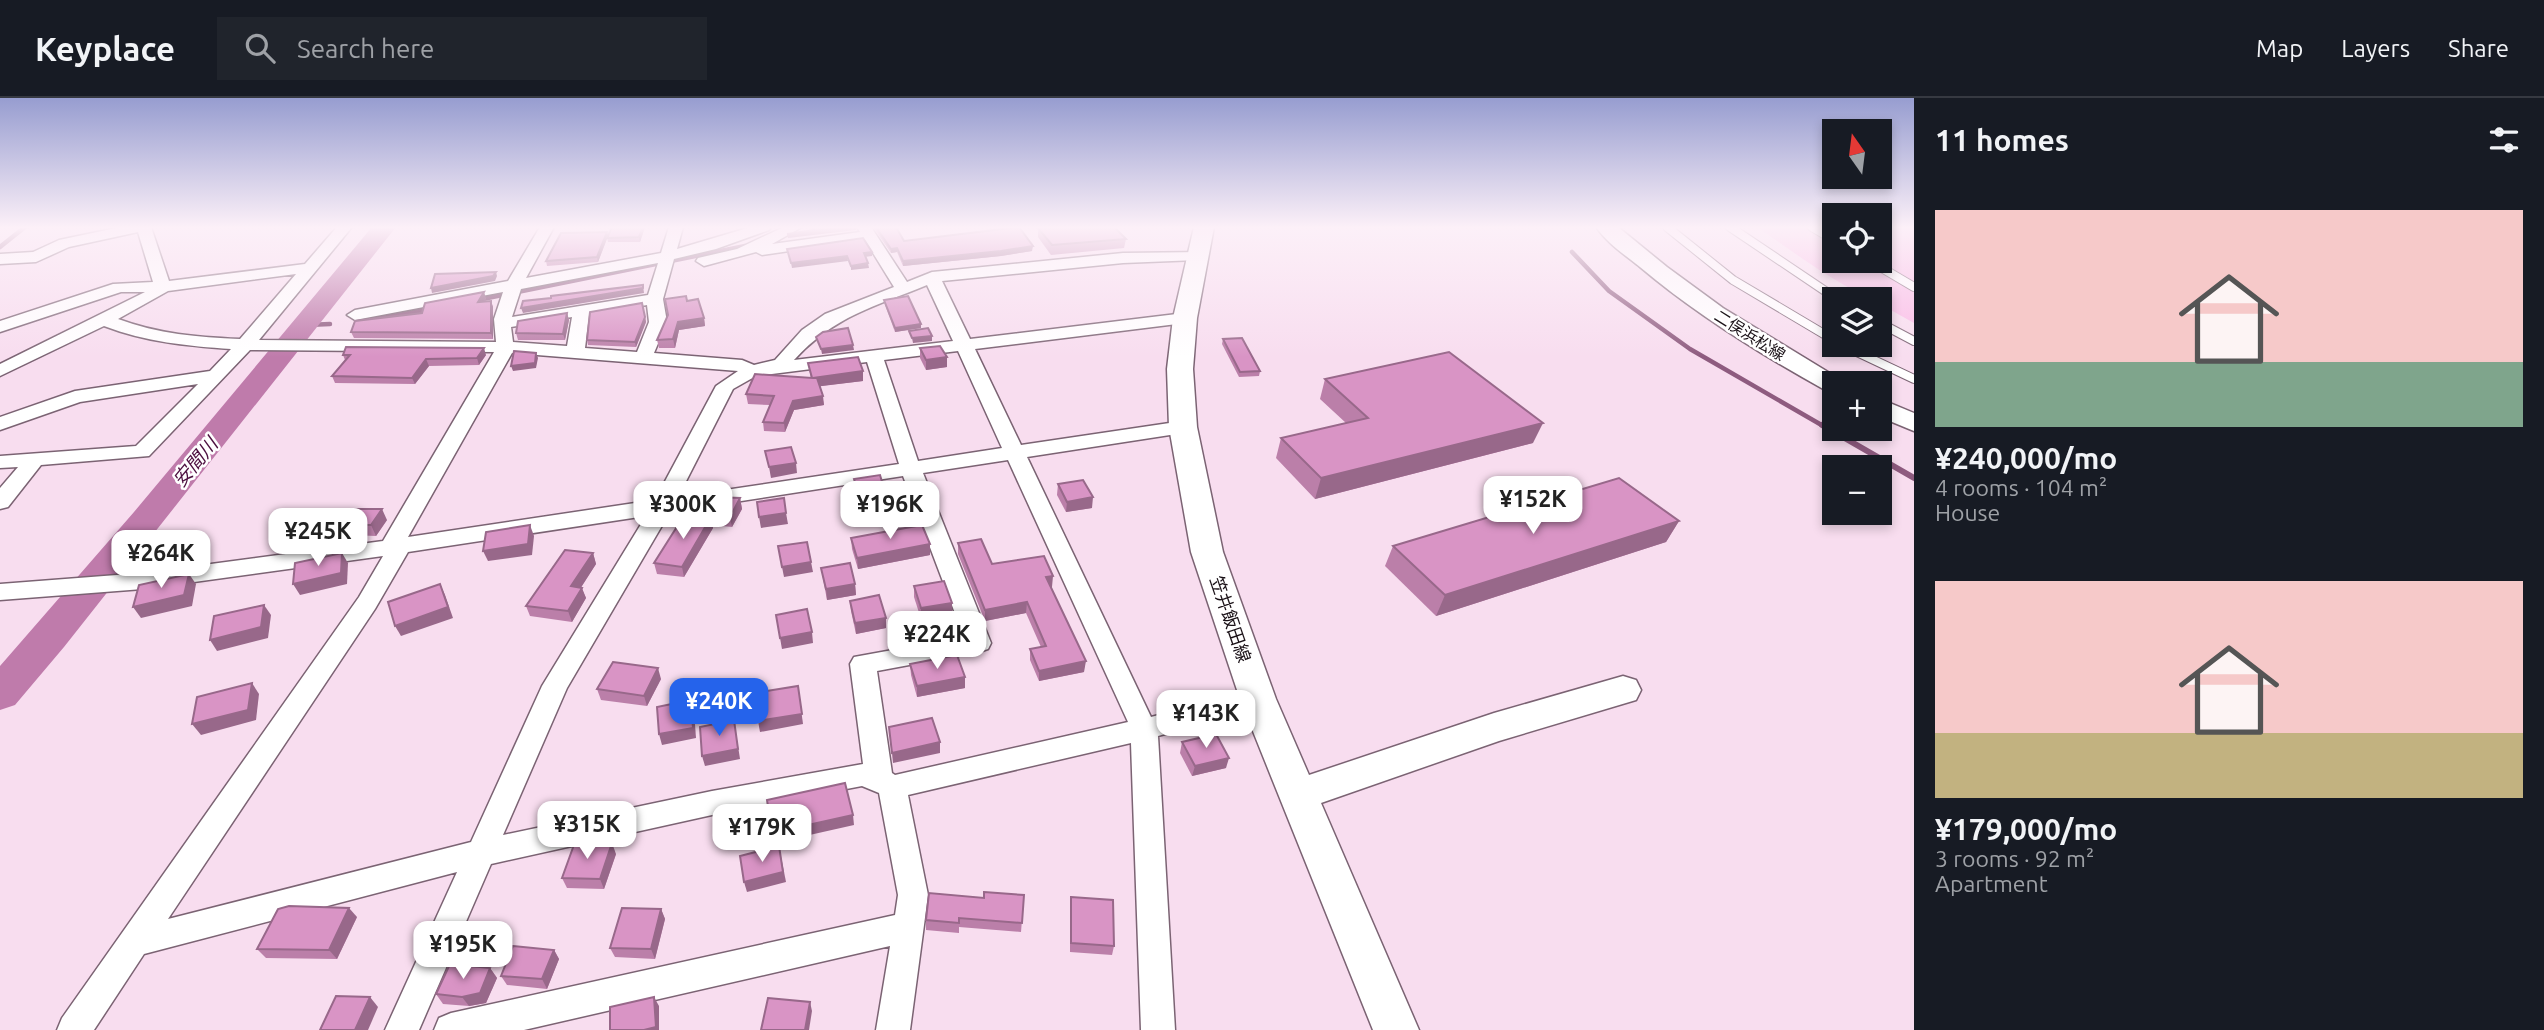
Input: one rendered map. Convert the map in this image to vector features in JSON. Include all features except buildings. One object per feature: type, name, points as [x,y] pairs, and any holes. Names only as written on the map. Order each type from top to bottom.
[{"type":"main road","name":"笠井飯田線","points":[[1194,270],[1185,318],[1180,369],[1183,427],[1207,552],[1258,699],[1396,1030]]},
{"type":"main road","name":"二俣浜松線","points":[[1656,270],[1700,304],[1766,347],[1822,378]]},
{"type":"main road","points":[[1892,413],[1914,423]]},
{"type":"main road","points":[[1298,795],[1494,729],[1623,690]]},
{"type":"street","points":[[157,270],[163,287]]},
{"type":"street","points":[[0,327],[119,287],[163,287],[290,270]]},
{"type":"street","points":[[0,462],[142,452],[213,376],[251,344],[307,270]]},
{"type":"street","points":[[506,348],[502,340],[504,323],[511,291],[523,270]]},
{"type":"street","points":[[355,316],[627,270]]},
{"type":"street","points":[[643,358],[658,322],[655,299],[662,270]]},
{"type":"street","points":[[891,270],[902,288]]},
{"type":"street","points":[[402,1030],[555,686],[663,506],[725,387],[751,371],[781,364],[808,334],[831,318],[932,277],[997,270]]},
{"type":"street","points":[[932,277],[1144,729],[1158,1030]]},
{"type":"street","points":[[0,371],[105,320],[163,287]]},
{"type":"street","points":[[504,323],[655,299]]},
{"type":"street","points":[[575,353],[581,311]]},
{"type":"street","points":[[105,320],[139,333],[185,341],[506,348],[742,365],[751,371],[1185,318]]},
{"type":"street","points":[[74,1030],[367,603],[395,546],[506,348]]},
{"type":"street","points":[[874,356],[911,469],[979,643],[863,664],[885,783],[913,895],[893,1030]]},
{"type":"street","points":[[0,424],[75,397],[120,387],[213,376]]},
{"type":"street","points":[[0,592],[143,581],[395,546],[1183,427]]},
{"type":"street","points":[[0,502],[35,460]]},
{"type":"street","points":[[135,942],[480,853],[712,803],[862,775],[885,783],[1144,729],[1258,699]]},
{"type":"street","points":[[450,1030],[908,927]]},
{"type":"lane","points":[[1721,270],[1822,333]]},
{"type":"lane","points":[[1795,270],[1822,289]]},
{"type":"lane","points":[[1890,273],[1914,287]]},
{"type":"lane","points":[[1892,329],[1914,341]]},
{"type":"lane","points":[[1867,357],[1914,379]]},
{"type":"shaded area","points":[[1914,270],[1914,323],[1892,311],[1892,287],[1849,287],[1825,273]]},
{"type":"waterway","name":"安間川","points":[[0,694],[147,520],[349,270]]},
{"type":"waterway","points":[[478,300],[624,270]]},
{"type":"waterway","points":[[1590,270],[1609,291],[1690,349],[1822,425]]},
{"type":"waterway","points":[[372,320],[430,309]]},
{"type":"waterway","points":[[307,325],[330,324]]},
{"type":"waterway","points":[[1850,441],[1914,478]]}]
